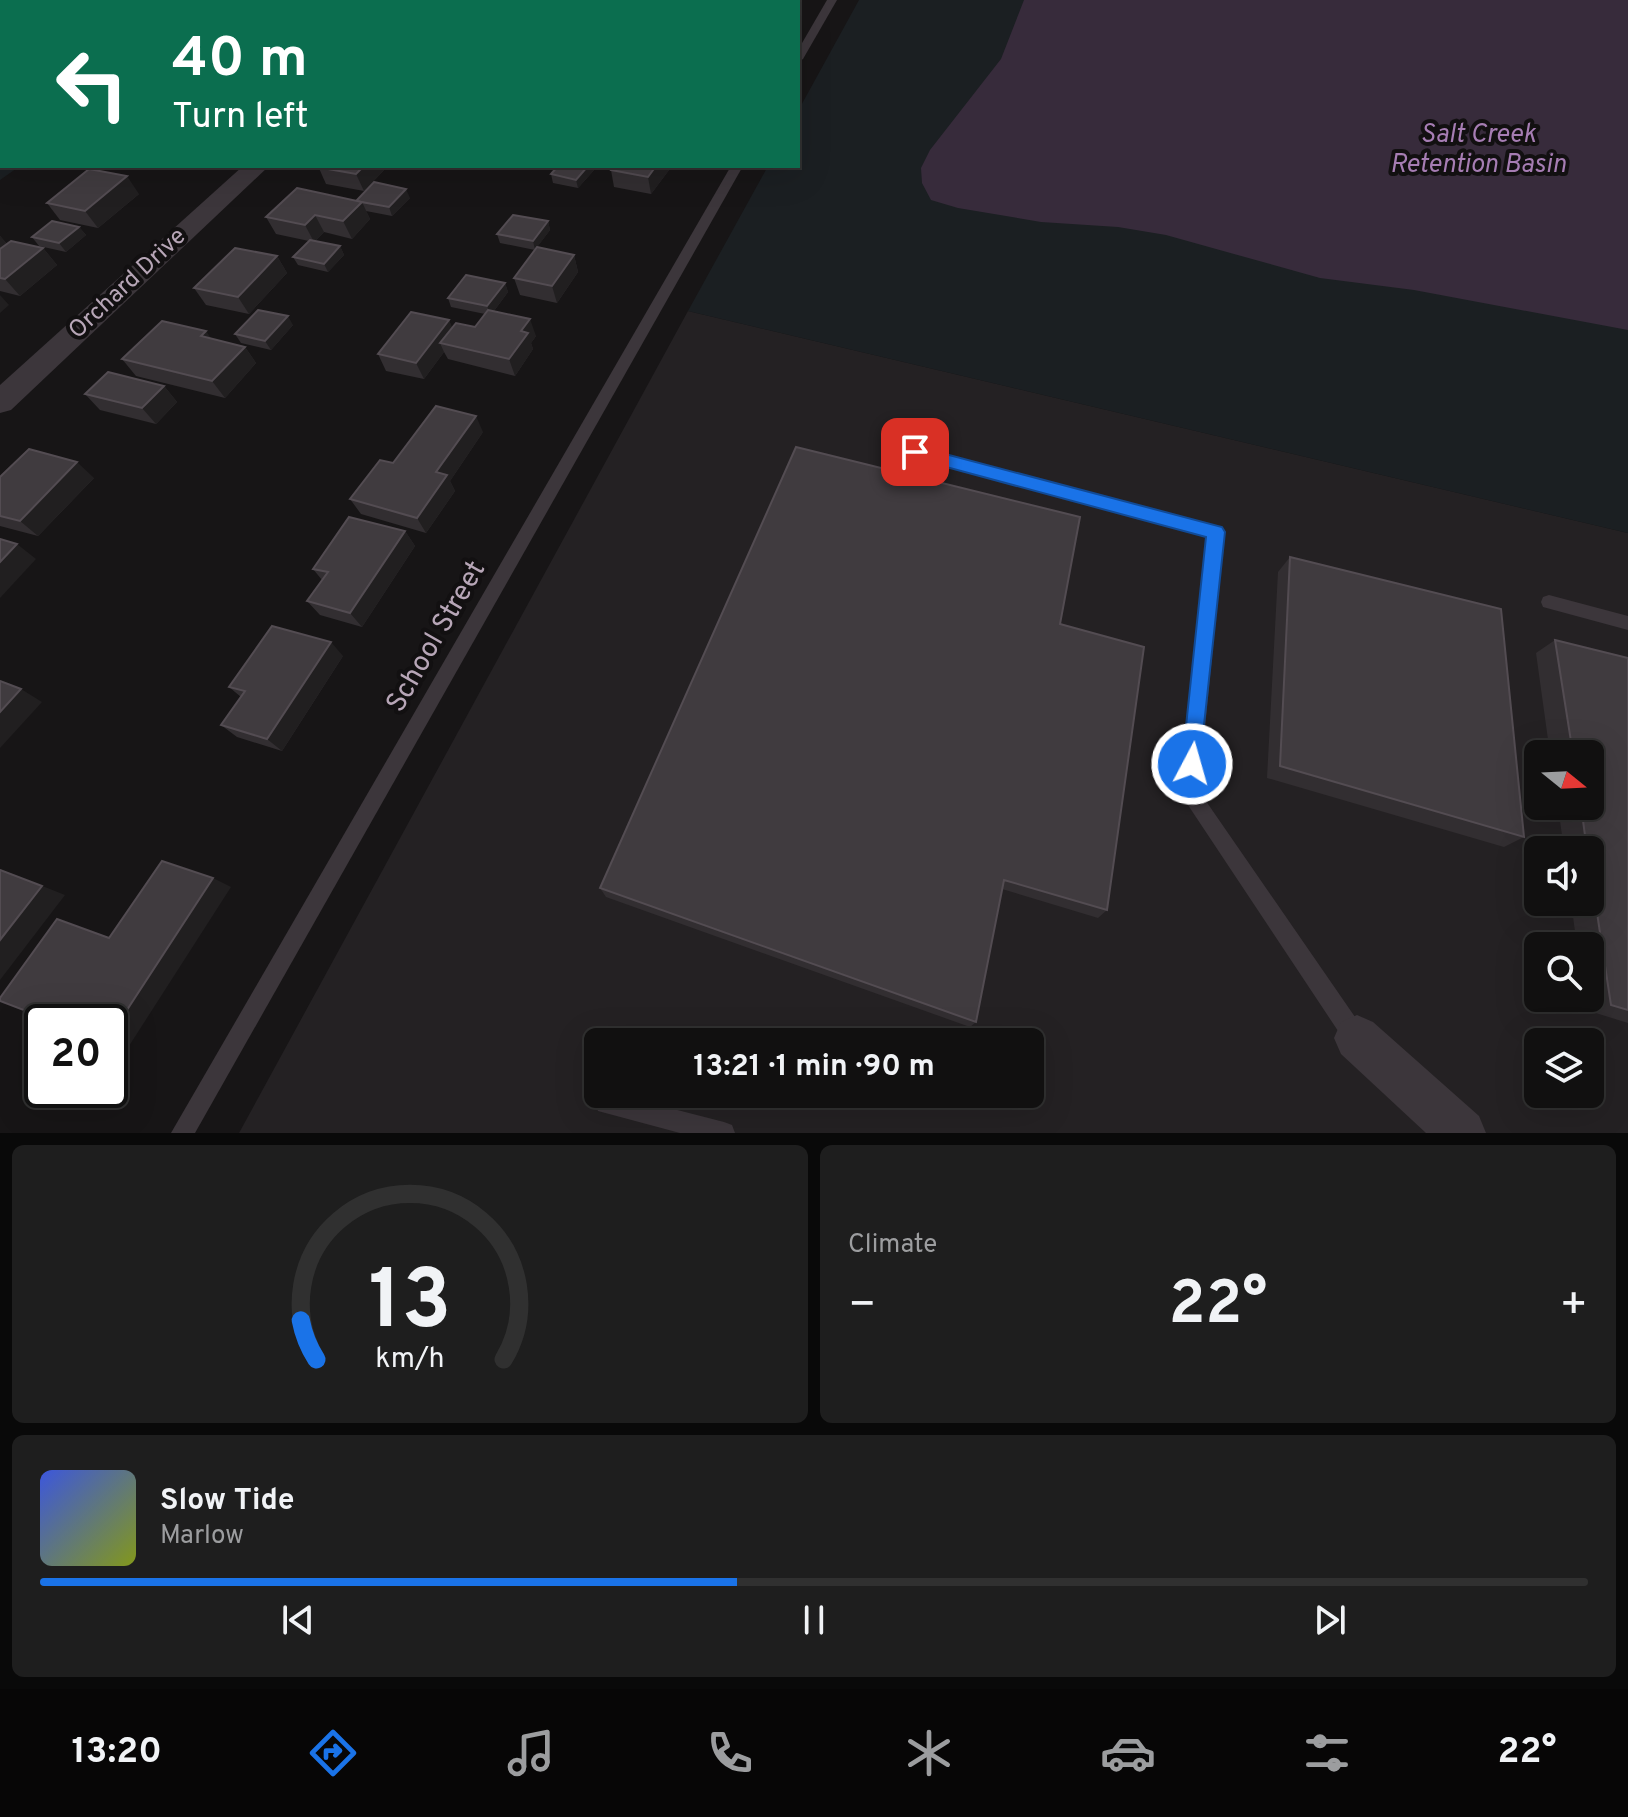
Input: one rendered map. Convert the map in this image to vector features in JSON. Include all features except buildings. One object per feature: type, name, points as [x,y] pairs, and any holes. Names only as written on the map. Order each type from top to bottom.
[{"type":"street","name":"Orchard Drive","points":[[0,402],[255,168]]},
{"type":"street","points":[[1357,1038],[1462,1133]]},
{"type":"lane","points":[[800,56],[832,0]]},
{"type":"lane","name":"School Street","points":[[182,1133],[736,168]]},
{"type":"lane","points":[[915,452],[1216,532],[1189,793],[1357,1038]]},
{"type":"lane","points":[[1549,602],[1628,623]]},
{"type":"lane","points":[[626,1108],[724,1133]]},
{"type":"shaded area","points":[[859,0],[1628,0],[1628,533],[688,311],[767,168],[800,168],[800,107]]},
{"type":"shaded area","points":[[0,168],[17,168],[0,180]]},
{"type":"shaded area","points":[[688,311],[1628,533],[1628,1133],[239,1133]]},
{"type":"water","name":"Salt Creek Retention Basin","points":[[1024,0],[1628,0],[1628,330],[1414,290],[1320,278],[1166,235],[1118,227],[1041,222],[958,208],[931,200],[922,183],[921,168],[930,150],[1001,59]]},
{"type":"route","points":[[915,452],[1216,532],[1192,764]]}]
